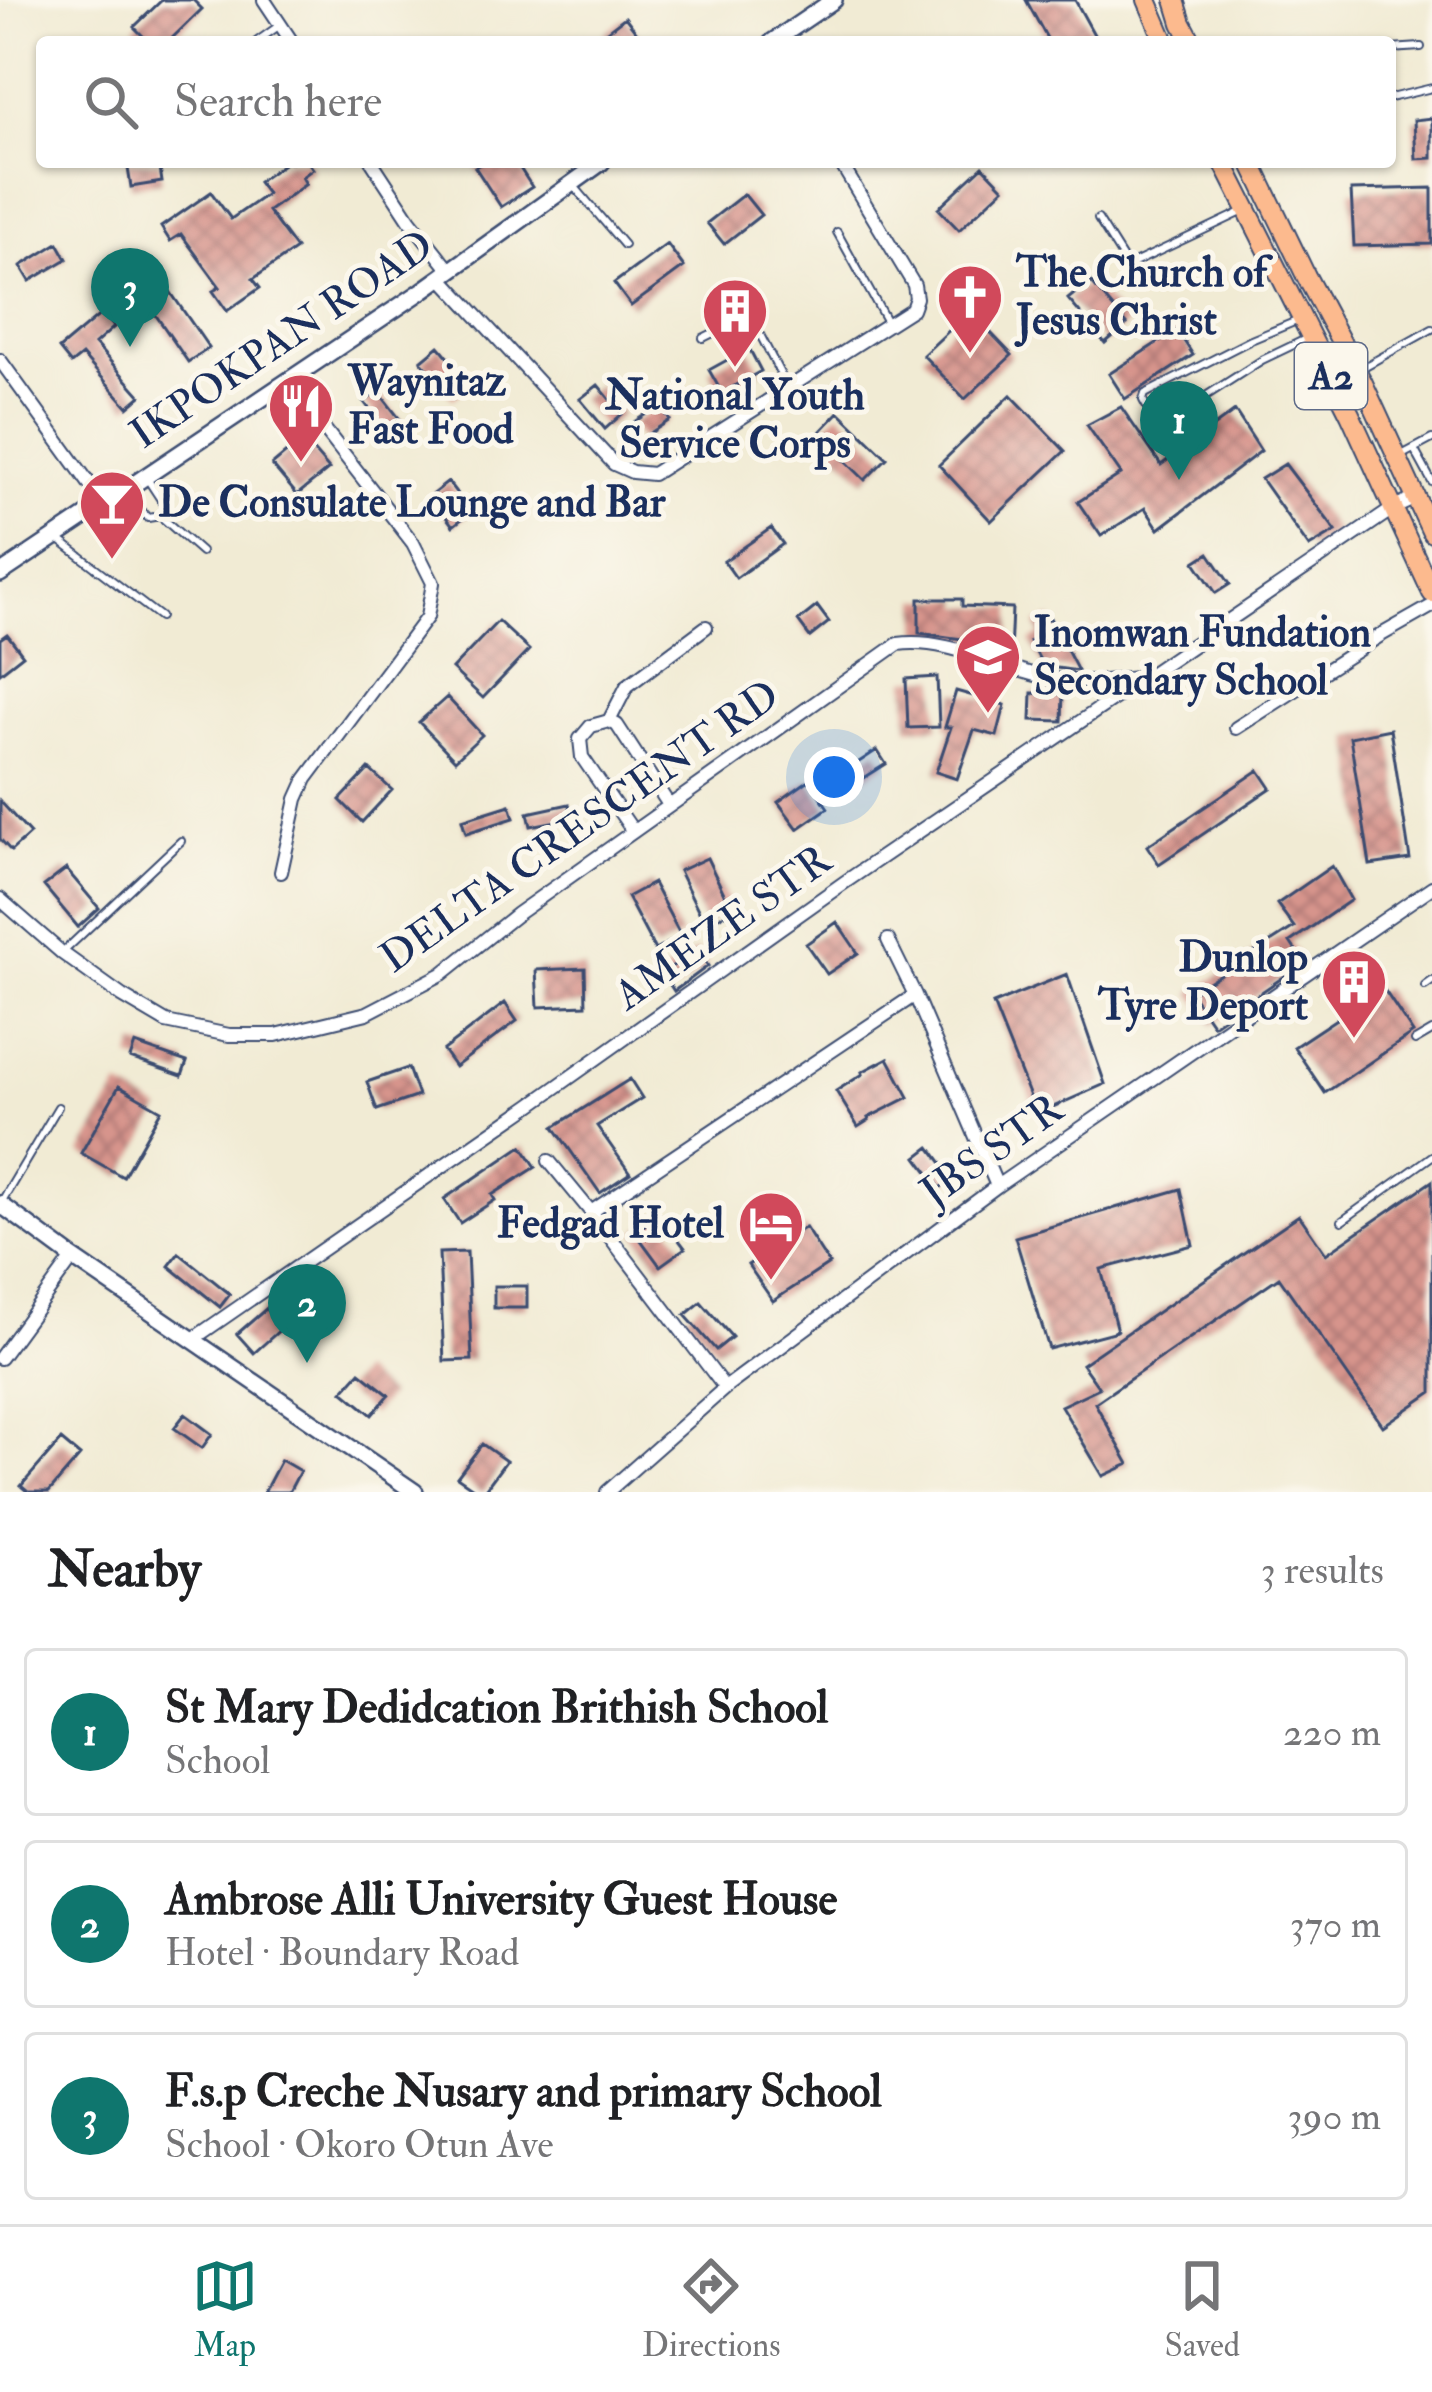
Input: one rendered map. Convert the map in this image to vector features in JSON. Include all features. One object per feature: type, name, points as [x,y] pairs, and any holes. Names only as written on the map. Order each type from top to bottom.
[{"type":"highway","points":[[1148,0],[1163,36]]},
{"type":"highway","points":[[1175,0],[1189,36]]},
{"type":"highway","name":"A2","points":[[1226,168],[1432,593]]},
{"type":"highway","name":"A2","points":[[1254,168],[1306,275],[1405,453],[1416,498],[1432,533]]},
{"type":"street","points":[[264,0],[288,36]]},
{"type":"street","points":[[781,36],[834,0]]},
{"type":"street","points":[[375,168],[445,273],[614,464],[653,474],[912,309],[914,285],[844,168]]},
{"type":"street","name":"IKPOKPAN ROAD","points":[[0,574],[593,168]]},
{"type":"street","points":[[0,359],[104,504]]},
{"type":"street","points":[[281,872],[306,779],[427,617],[433,583],[413,543],[287,381]]},
{"type":"street","name":"AMEZE STR","points":[[193,1340],[844,882],[1394,508],[1416,498]]},
{"type":"street","points":[[1236,728],[1432,606]]},
{"type":"street","points":[[613,723],[627,686],[706,628]]},
{"type":"street","name":"DELTA CRESCENT RD","points":[[0,898],[62,952],[166,1022],[229,1035],[277,1035],[367,1013],[442,974],[518,914],[898,644],[945,646],[1055,679],[1149,676]]},
{"type":"street","points":[[613,723],[591,726],[579,747],[633,831]]},
{"type":"street","points":[[613,723],[669,805]]},
{"type":"street","name":"JBS STR","points":[[607,1492],[725,1388],[997,1186],[1432,887]]},
{"type":"street","points":[[888,940],[997,1186]]},
{"type":"street","points":[[591,1212],[915,995]]},
{"type":"street","points":[[549,1161],[725,1388]]},
{"type":"street","points":[[0,1204],[415,1492]]},
{"type":"street","points":[[0,1358],[73,1258]]},
{"type":"lane","points":[[264,36],[280,25]]},
{"type":"lane","points":[[1396,49],[1421,47]]},
{"type":"lane","points":[[1396,97],[1432,88]]},
{"type":"lane","points":[[572,183],[624,244]]},
{"type":"lane","points":[[1098,219],[1125,262],[1132,264],[1247,209]]},
{"type":"lane","points":[[837,232],[888,324]]},
{"type":"lane","points":[[703,338],[741,319],[752,321],[787,388]]},
{"type":"lane","points":[[1306,328],[1159,425],[1143,400],[1145,394],[1251,340],[1306,328]]},
{"type":"lane","points":[[1357,371],[1432,329]]},
{"type":"lane","points":[[1432,439],[1405,453],[1432,482]]},
{"type":"lane","points":[[123,491],[148,518],[160,516],[165,506],[145,476]]},
{"type":"lane","points":[[160,516],[201,552]]},
{"type":"lane","points":[[55,537],[160,617]]},
{"type":"lane","points":[[62,952],[181,842]]},
{"type":"lane","points":[[1414,1041],[1432,1031]]},
{"type":"lane","points":[[0,1204],[58,1107]]},
{"type":"lane","points":[[1342,1221],[1432,1156]]},
{"type":"building","points":[[162,0],[193,0],[202,9],[174,36],[143,36],[134,27]]},
{"type":"building","points":[[1026,0],[1075,0],[1095,36],[1046,36]]},
{"type":"building","points":[[625,17],[639,36],[604,36]]},
{"type":"building","points":[[1432,118],[1432,158],[1416,159],[1414,120]]},
{"type":"building","points":[[128,168],[160,168],[162,182],[131,187]]},
{"type":"building","points":[[278,168],[313,169],[302,177],[306,184],[268,211],[296,249],[253,279],[260,288],[227,311],[213,291],[220,287],[181,234],[170,241],[161,227],[211,192],[231,219],[267,194],[258,182]]},
{"type":"building","points":[[476,168],[520,168],[532,187],[501,207]]},
{"type":"building","points":[[981,168],[1004,188],[959,230],[938,208]]},
{"type":"building","points":[[1432,188],[1432,244],[1354,246],[1351,190]]},
{"type":"building","points":[[744,194],[761,215],[724,244],[707,223]]},
{"type":"building","points":[[58,243],[67,259],[30,281],[21,266]]},
{"type":"building","points":[[667,244],[684,267],[631,306],[614,283]]},
{"type":"building","points":[[1090,281],[1127,324],[1105,343],[1068,299]]},
{"type":"building","points":[[165,284],[209,348],[188,362],[144,298]]},
{"type":"building","points":[[970,311],[1012,355],[965,399],[923,355]]},
{"type":"building","points":[[102,313],[114,327],[95,344],[141,396],[128,407],[82,355],[71,364],[59,349]]},
{"type":"building","points":[[1177,330],[1193,355],[1125,399],[1109,374]]},
{"type":"building","points":[[439,346],[471,384],[453,399],[421,361]]},
{"type":"building","name":"National Youth Service Corps","points":[[749,348],[761,371],[722,393],[709,370]]},
{"type":"building","points":[[598,385],[622,414],[605,429],[580,399]]},
{"type":"building","points":[[378,391],[406,427],[392,438],[364,402]]},
{"type":"building","points":[[1011,395],[1065,451],[991,521],[939,465]]},
{"type":"building","points":[[660,405],[670,420],[641,439],[631,424]]},
{"type":"building","points":[[1121,407],[1161,465],[1235,411],[1261,451],[1159,529],[1145,508],[1101,536],[1078,502],[1121,474],[1087,425]]},
{"type":"building","points":[[839,412],[887,458],[865,480],[818,434]]},
{"type":"building","points":[[303,439],[329,469],[297,495],[272,465]]},
{"type":"building","points":[[1285,464],[1336,531],[1309,547],[1261,479]]},
{"type":"building","points":[[448,482],[471,512],[453,526],[430,496]]},
{"type":"building","points":[[771,528],[783,544],[736,578],[724,561]]},
{"type":"building","points":[[1209,553],[1230,584],[1216,593],[1195,562]]},
{"type":"building","points":[[919,599],[962,599],[962,606],[1012,608],[1010,655],[977,645],[977,641],[919,633]]},
{"type":"building","points":[[817,606],[829,622],[810,637],[798,621]]},
{"type":"building","points":[[1050,618],[1078,671],[1043,666],[1030,641],[1040,635],[1035,624]]},
{"type":"building","points":[[498,621],[529,650],[483,698],[452,669]]},
{"type":"building","points":[[7,634],[23,655],[0,673],[0,639]]},
{"type":"building","points":[[937,677],[939,727],[908,728],[906,679]]},
{"type":"building","points":[[956,691],[1005,705],[997,736],[974,730],[957,779],[936,772],[951,727],[945,727]]},
{"type":"building","points":[[1032,693],[1063,694],[1062,721],[1031,720]]},
{"type":"building","points":[[447,697],[482,735],[455,760],[419,722]]},
{"type":"building","points":[[1390,729],[1410,859],[1370,865],[1350,737]]},
{"type":"building","points":[[877,750],[886,764],[853,785],[844,772]]},
{"type":"building","points":[[369,769],[392,790],[362,822],[340,800]]},
{"type":"building","points":[[1259,770],[1271,788],[1159,864],[1147,846]]},
{"type":"building","points":[[809,780],[828,808],[798,829],[778,802]]},
{"type":"building","points":[[0,801],[30,834],[11,851],[0,839]]},
{"type":"building","points":[[569,804],[572,818],[531,826],[528,813]]},
{"type":"building","points":[[510,805],[514,818],[466,833],[462,820]]},
{"type":"building","points":[[707,858],[732,910],[705,924],[679,871]]},
{"type":"building","points":[[1332,866],[1351,900],[1290,942],[1304,963],[1213,1025],[1191,993],[1294,927],[1277,904]]},
{"type":"building","points":[[66,869],[99,908],[78,927],[44,886]]},
{"type":"building","points":[[653,883],[681,936],[655,950],[627,897]]},
{"type":"building","points":[[837,922],[858,953],[827,974],[806,944]]},
{"type":"building","points":[[697,950],[708,966],[674,991],[662,973]]},
{"type":"building","points":[[585,968],[586,1005],[538,1007],[536,970]]},
{"type":"building","points":[[1067,974],[1105,1084],[1037,1114],[993,1004]]},
{"type":"building","name":"Dunlop Tyre Deport","points":[[1383,988],[1413,1033],[1325,1093],[1294,1047]]},
{"type":"building","points":[[505,1003],[517,1021],[455,1067],[443,1050]]},
{"type":"building","points":[[135,1044],[187,1062],[182,1076],[130,1058]]},
{"type":"building","points":[[888,1058],[909,1097],[858,1127],[836,1091]]},
{"type":"building","points":[[408,1068],[418,1096],[377,1110],[367,1082]]},
{"type":"building","points":[[630,1079],[642,1098],[597,1126],[630,1173],[600,1193],[554,1127]]},
{"type":"building","points":[[119,1086],[161,1110],[123,1177],[81,1153]]},
{"type":"building","points":[[522,1146],[536,1167],[460,1223],[444,1199]]},
{"type":"building","points":[[930,1147],[953,1178],[940,1188],[917,1157]]},
{"type":"building","points":[[1432,1181],[1432,1392],[1383,1426],[1279,1277],[1095,1403],[1129,1464],[1103,1476],[1061,1406],[1099,1388],[1082,1364],[1299,1215],[1326,1254]]},
{"type":"building","points":[[1181,1189],[1193,1245],[1101,1269],[1117,1331],[1049,1349],[1015,1237]]},
{"type":"building","points":[[659,1214],[685,1248],[660,1266],[635,1232]]},
{"type":"building","points":[[805,1227],[829,1264],[773,1301],[748,1265]]},
{"type":"building","points":[[467,1252],[472,1360],[444,1361],[439,1253]]},
{"type":"building","points":[[179,1253],[230,1294],[220,1307],[169,1266]]},
{"type":"building","points":[[494,1286],[527,1286],[527,1308],[494,1308]]},
{"type":"building","points":[[701,1302],[732,1337],[716,1350],[685,1315]]},
{"type":"building","points":[[267,1308],[283,1327],[254,1353],[237,1334]]},
{"type":"building","points":[[360,1372],[389,1395],[372,1415],[343,1391]]},
{"type":"building","points":[[185,1414],[212,1434],[202,1448],[174,1428]]},
{"type":"building","points":[[61,1440],[80,1456],[49,1492],[28,1492],[21,1486]]},
{"type":"building","points":[[482,1444],[506,1461],[479,1492],[457,1477]]},
{"type":"building","points":[[281,1460],[300,1471],[289,1492],[264,1492]]},
{"type":"place","name":"F.s.p Creche Nusary and primary School","points":[[130,347]]},
{"type":"place","name":"The Church of Jesus Christ","points":[[970,356]]},
{"type":"place","name":"National Youth Service Corps","points":[[735,370]]},
{"type":"place","name":"Waynitaz Fast Food","points":[[301,465]]},
{"type":"place","name":"St Mary Dedidcation Brithish School","points":[[1179,480]]},
{"type":"place","name":"De Consulate Lounge and Bar","points":[[112,562]]},
{"type":"place","name":"Inomwan Fundation Secondary School","points":[[988,716]]},
{"type":"place","name":"Dunlop Tyre Deport","points":[[1354,1041]]},
{"type":"place","name":"Fedgad Hotel","points":[[771,1283]]},
{"type":"place","name":"Ambrose Alli University Guest House","points":[[307,1363]]}]
